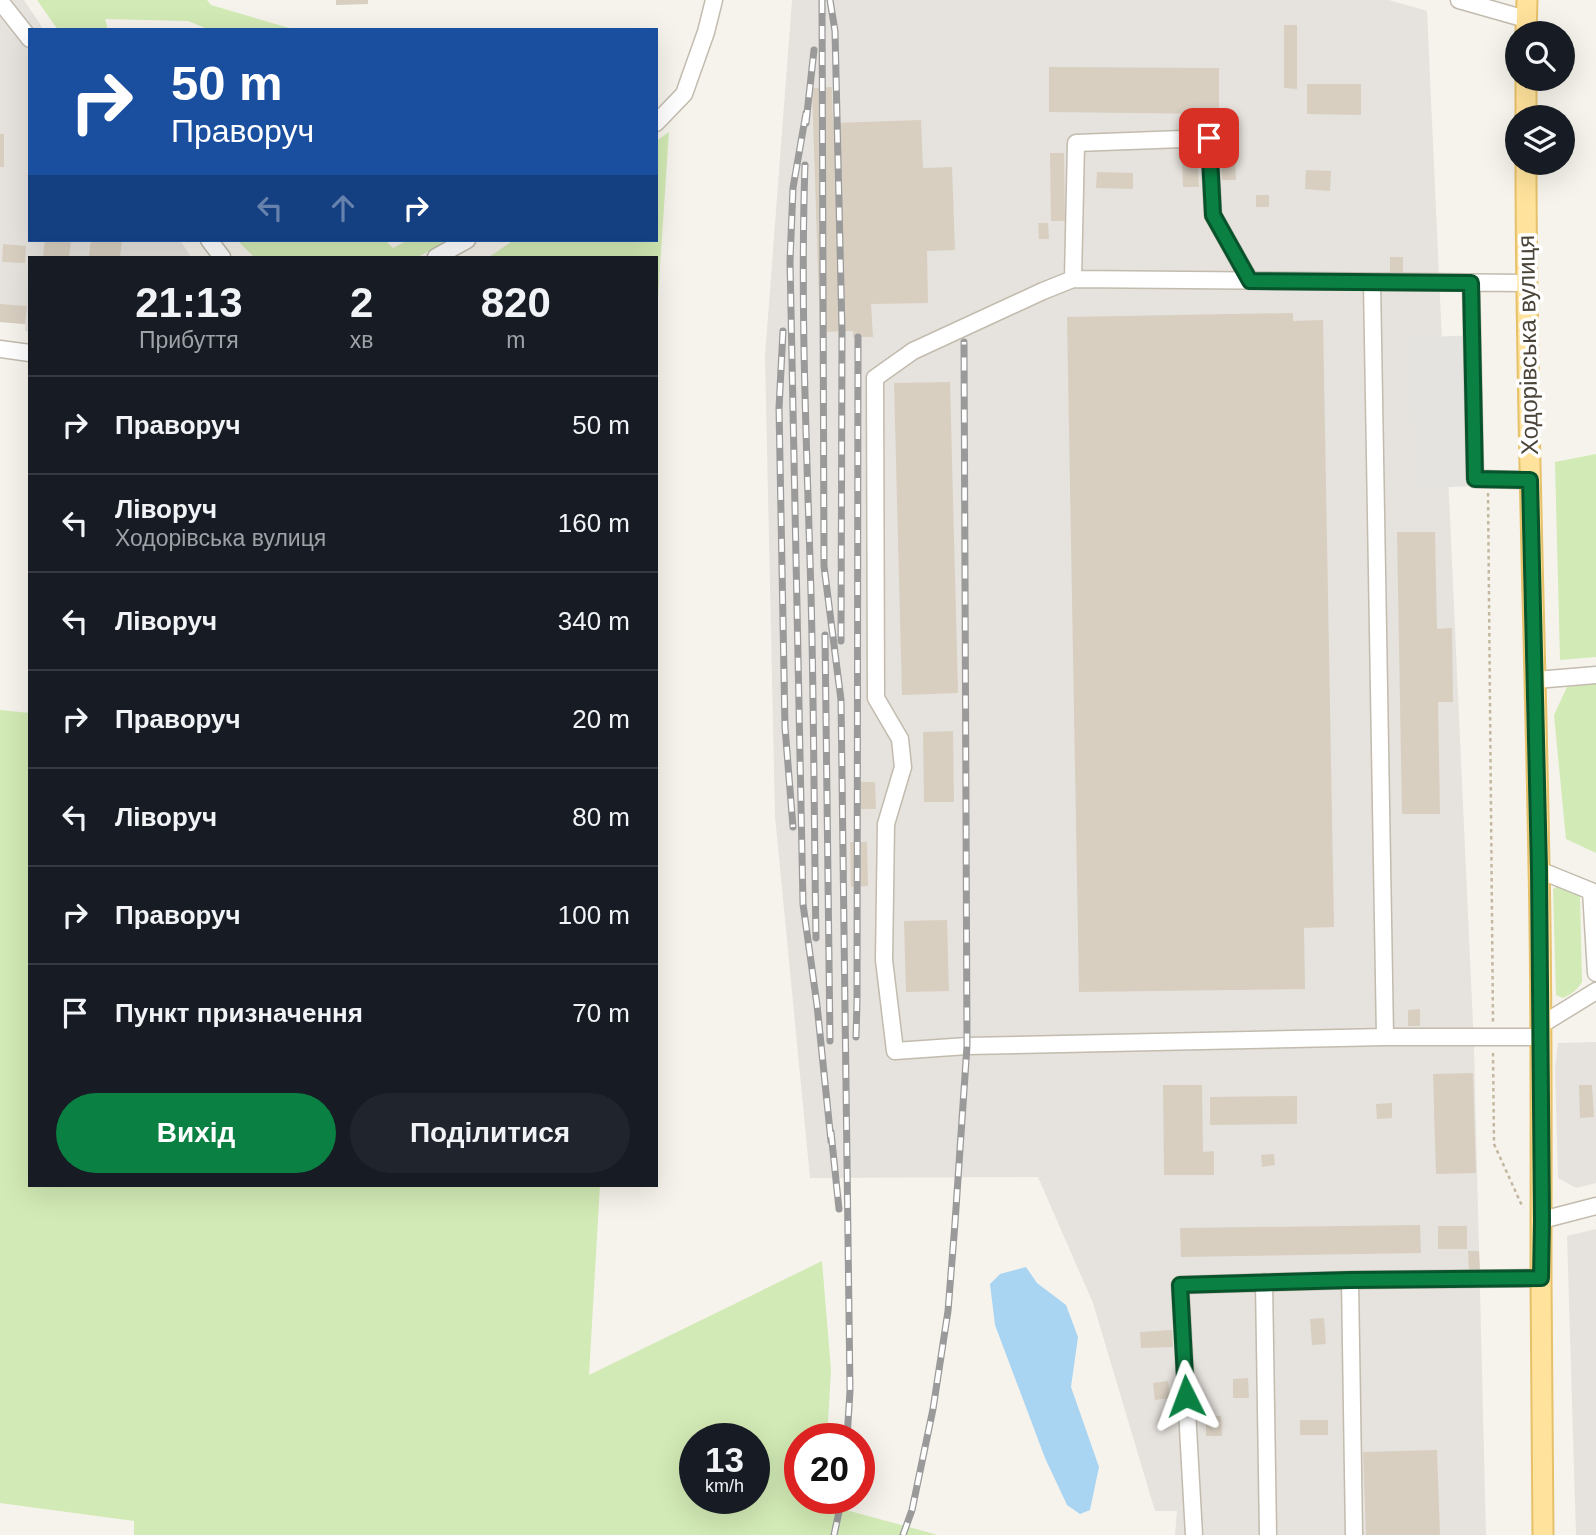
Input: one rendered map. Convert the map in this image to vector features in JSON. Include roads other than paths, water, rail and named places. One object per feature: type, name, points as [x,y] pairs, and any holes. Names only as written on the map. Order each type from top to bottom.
[{"type":"main road","name":"Ходорівська вулиця","points":[[1526,175],[1539,870],[1543,1535]]},
{"type":"street","points":[[658,121],[684,94],[706,32],[714,0]]},
{"type":"street","points":[[1459,0],[1527,18]]},
{"type":"street","points":[[0,1],[28,36]]},
{"type":"street","points":[[1073,279],[1076,143],[1209,138],[1213,215],[1250,281]]},
{"type":"street","points":[[211,242],[221,256]]},
{"type":"street","points":[[438,256],[463,242]]},
{"type":"street","points":[[1526,283],[1073,279],[913,351],[875,378],[876,698],[900,739],[903,767],[886,824],[884,960],[895,1051],[967,1046],[1493,1037],[1541,1031],[1596,991]]},
{"type":"street","points":[[1372,282],[1385,1037]]},
{"type":"street","points":[[1471,283],[1475,479],[1530,480]]},
{"type":"street","points":[[0,349],[28,354]]},
{"type":"street","points":[[1536,680],[1596,675]]},
{"type":"street","points":[[1539,870],[1591,891],[1596,973]]},
{"type":"street","points":[[1542,1220],[1596,1206]]},
{"type":"street","points":[[1194,1535],[1180,1285],[1541,1278]]},
{"type":"street","points":[[1350,1280],[1354,1535]]},
{"type":"street","points":[[1264,1282],[1268,1535]]},
{"type":"water","points":[[1026,1267],[1037,1283],[1066,1305],[1078,1337],[1071,1387],[1099,1467],[1090,1510],[1080,1514],[1067,1505],[1045,1458],[995,1325],[990,1284],[1000,1274]]},
{"type":"railway","points":[[822,0],[824,566],[841,700],[850,1391],[848,1423]]},
{"type":"railway","points":[[830,0],[835,31],[842,331],[841,641]]},
{"type":"railway","points":[[806,123],[814,50]]},
{"type":"railway","points":[[806,113],[793,188],[790,261],[803,904],[831,1141]]},
{"type":"railway","points":[[805,165],[804,326],[816,938]]},
{"type":"railway","points":[[783,331],[779,408],[785,727],[793,827]]},
{"type":"railway","points":[[856,1037],[858,337]]},
{"type":"railway","points":[[903,1535],[912,1510],[933,1409],[948,1311],[967,1046],[964,342]]},
{"type":"railway","points":[[825,635],[830,1041]]},
{"type":"railway","points":[[831,1132],[839,1209]]},
{"type":"railway","points":[[834,1535],[839,1514]]}]
